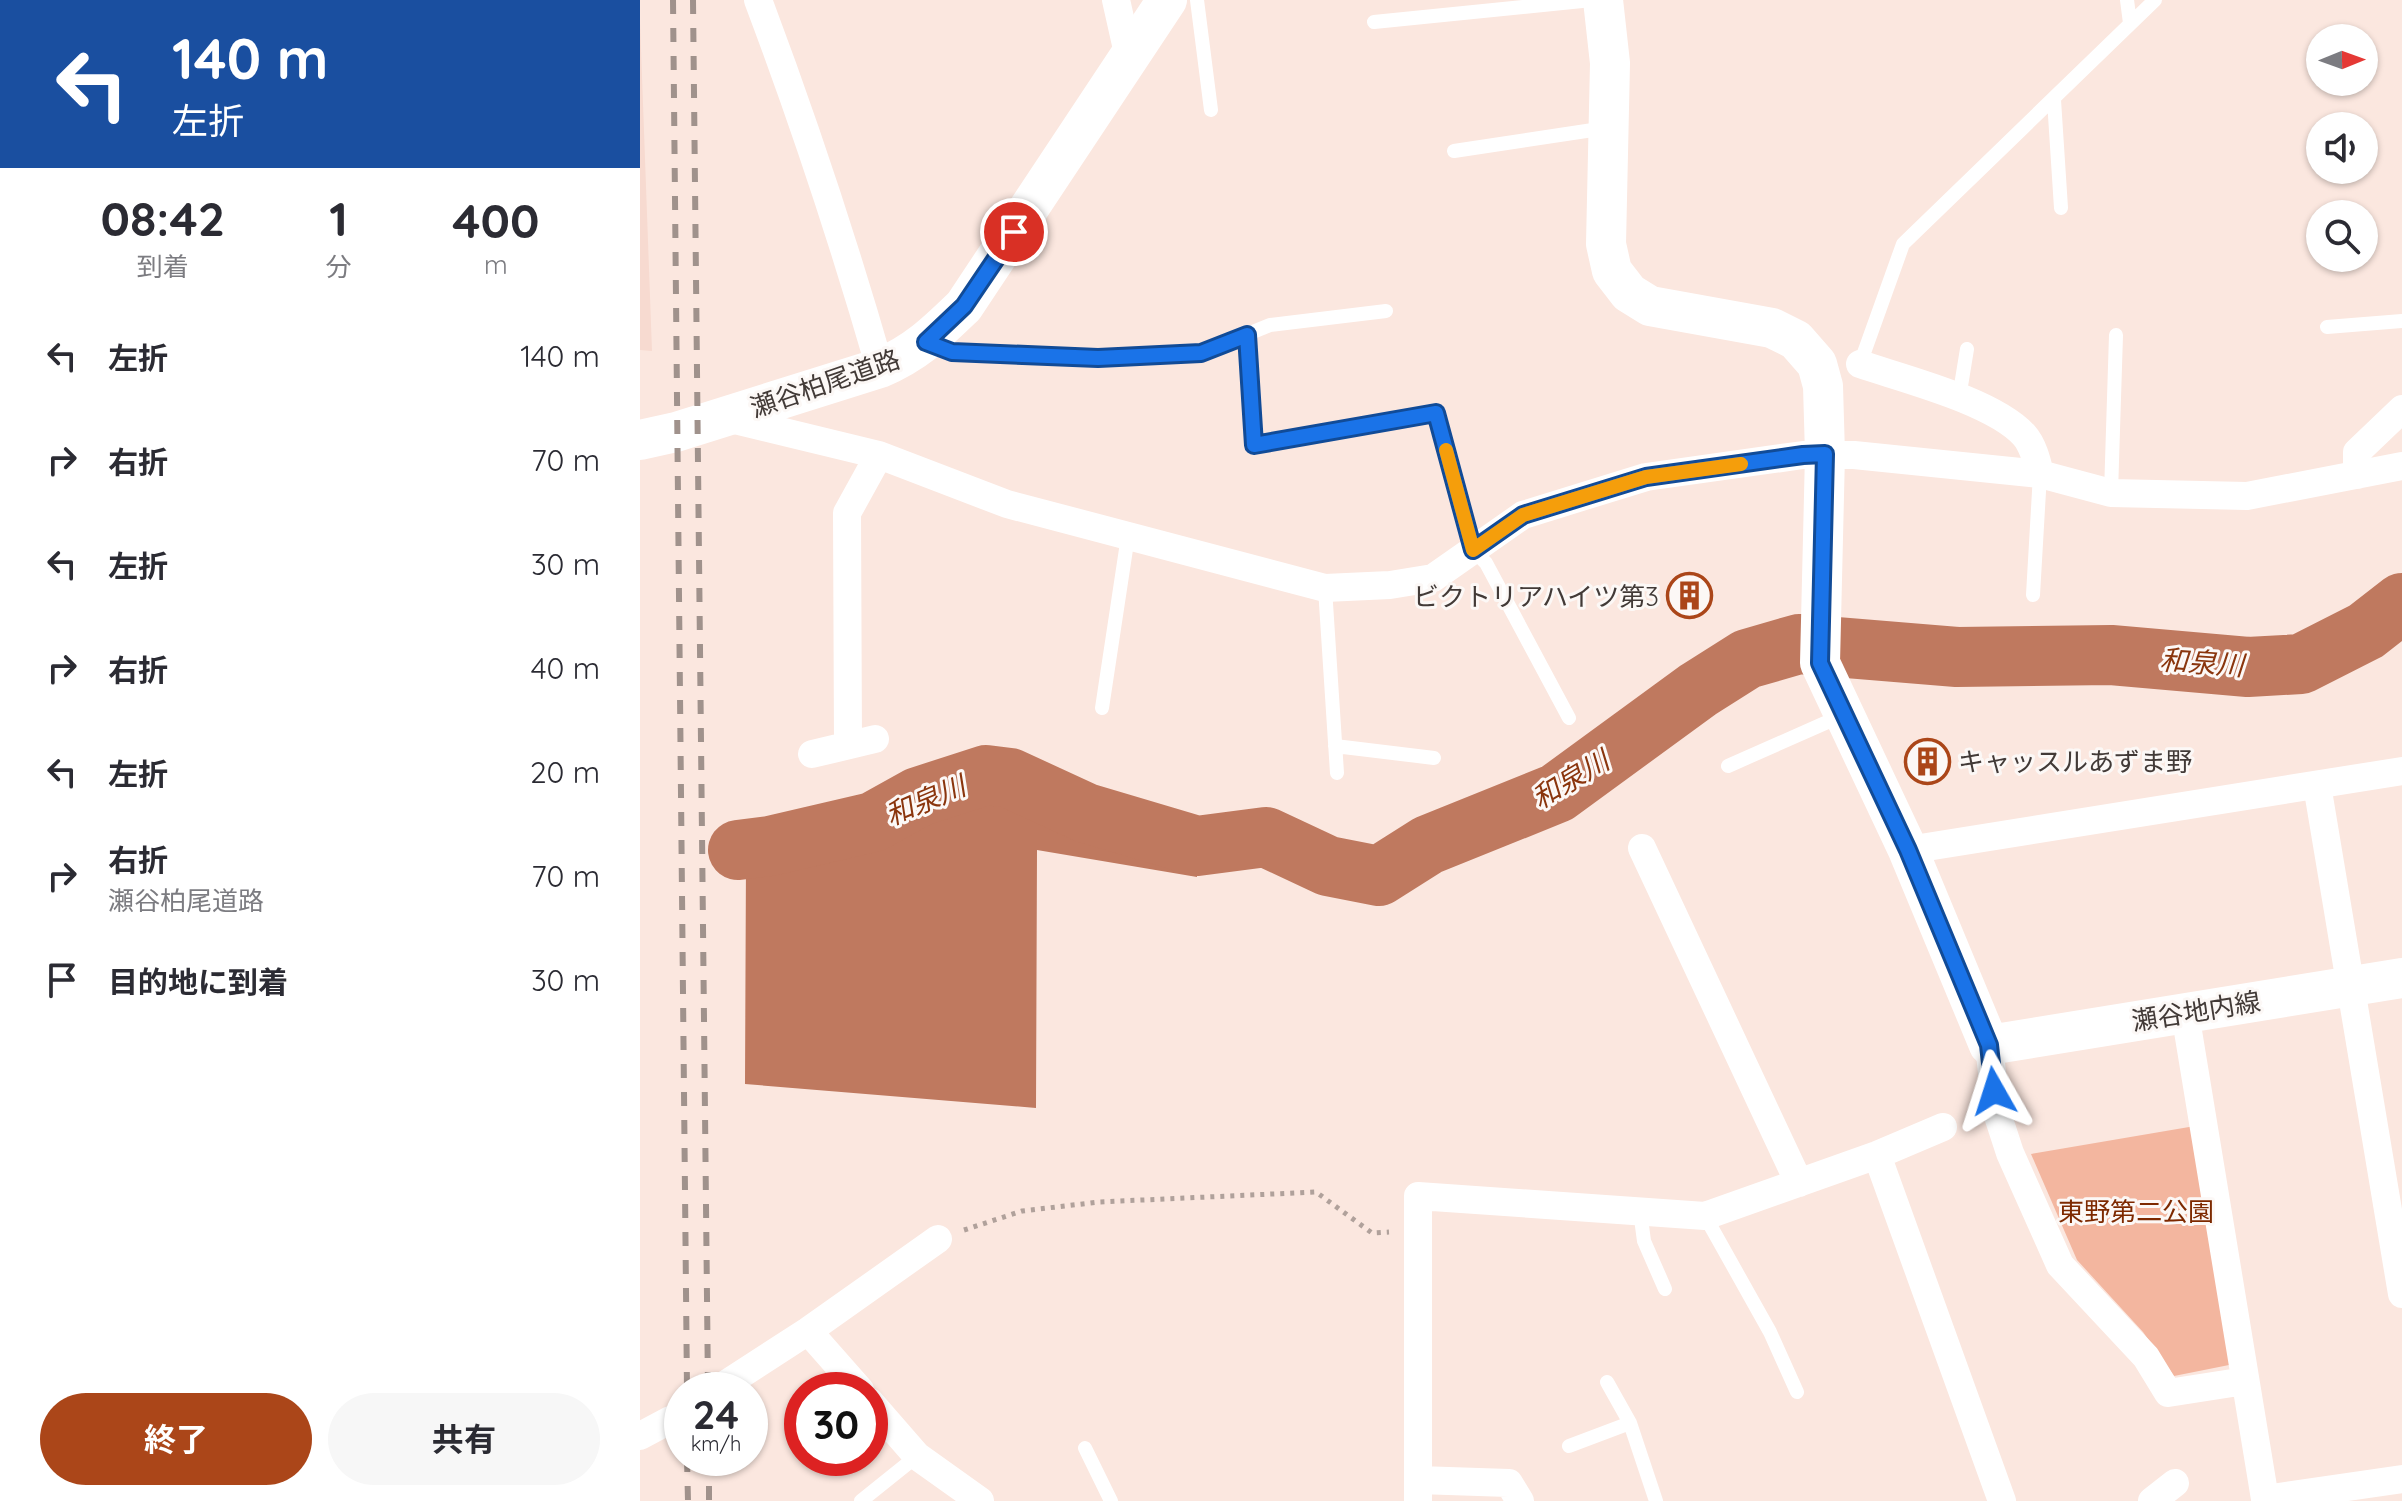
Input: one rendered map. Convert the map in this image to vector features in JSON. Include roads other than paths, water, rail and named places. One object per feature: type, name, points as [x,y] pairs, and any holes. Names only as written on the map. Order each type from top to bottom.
[{"type":"street","points":[[758,0],[815,153],[880,368]]},
{"type":"street","points":[[1116,0],[1129,58]]},
{"type":"street","name":"瀬谷柏尾道路","points":[[640,440],[880,368],[905,357],[926,342],[964,306],[1167,0]]},
{"type":"street","points":[[1603,0],[1610,63],[1606,244],[1612,271],[1629,293],[1650,306],[1772,328],[1796,340],[1817,364],[1823,386],[1825,454],[1820,651],[1845,715],[1908,850],[1989,1045],[1996,1110],[2010,1153],[2060,1265],[2146,1357],[2168,1393],[2245,1381]]},
{"type":"street","points":[[1860,364],[1959,398],[2005,419],[2026,436],[2040,474]]},
{"type":"street","points":[[2357,475],[2357,452],[2402,409]]},
{"type":"street","points":[[724,417],[879,455],[1007,504],[1325,588],[1390,585],[1433,578],[1523,515],[1646,477],[1803,455],[1825,454],[2040,474],[2111,493],[2247,496],[2402,466]]},
{"type":"street","points":[[812,754],[862,742],[847,513],[879,455]]},
{"type":"street","points":[[1908,850],[2402,771]]},
{"type":"street","points":[[2317,785],[2402,1294]]},
{"type":"street","points":[[1642,848],[1799,1183]]},
{"type":"street","name":"瀬谷地内線","points":[[1989,1045],[2402,978]]},
{"type":"street","points":[[2185,1013],[2265,1499],[2402,1479]]},
{"type":"street","points":[[1520,1501],[1509,1483],[1418,1491],[1418,1196],[1705,1216],[1877,1155],[1943,1127]]},
{"type":"street","points":[[1877,1155],[2002,1501]]},
{"type":"street","points":[[745,1372],[938,1239]]},
{"type":"street","points":[[808,1331],[844,1372]]},
{"type":"street","points":[[888,1423],[917,1456],[980,1501]]},
{"type":"street","points":[[2152,1501],[2175,1483]]},
{"type":"lane","points":[[1197,0],[1211,110]]},
{"type":"lane","points":[[1374,22],[1592,0]]},
{"type":"lane","points":[[2127,0],[2130,23]]},
{"type":"lane","points":[[1860,364],[1903,244],[2155,0]]},
{"type":"lane","points":[[2054,100],[2061,208]]},
{"type":"lane","points":[[1454,151],[1610,127]]},
{"type":"lane","points":[[926,342],[952,352],[1098,358],[1201,353],[1270,325],[1386,311]]},
{"type":"lane","points":[[2327,327],[2402,321]]},
{"type":"lane","points":[[1247,335],[1254,445],[1436,413],[1473,550],[1486,563],[1569,718]]},
{"type":"lane","points":[[2111,493],[2116,335]]},
{"type":"lane","points":[[1959,398],[1967,349]]},
{"type":"lane","points":[[2033,595],[2040,474]]},
{"type":"lane","points":[[1102,708],[1128,536]]},
{"type":"lane","points":[[1325,588],[1337,773]]},
{"type":"lane","points":[[1728,766],[1845,715]]},
{"type":"lane","points":[[1335,746],[1434,758]]},
{"type":"lane","points":[[1640,1211],[1644,1241],[1665,1289]]},
{"type":"lane","points":[[1705,1216],[1770,1332],[1797,1392]]},
{"type":"lane","points":[[1607,1382],[1630,1423],[1656,1501]]},
{"type":"lane","points":[[1569,1446],[1630,1423]]},
{"type":"lane","points":[[1085,1448],[1111,1501]]},
{"type":"lane","points":[[861,1501],[917,1456]]},
{"type":"waterway","name":"和泉川","points":[[738,850],[770,846],[873,822],[918,797],[986,775],[1010,778],[1086,813],[1197,846],[1266,837],[1328,866],[1379,876],[1428,845],[1557,793],[1698,690],[1747,659],[1799,644],[1957,657],[2111,655],[2248,667],[2301,664],[2366,631],[2402,603]]},
{"type":"railway","points":[[673,0],[687,1372]]},
{"type":"railway","points":[[693,0],[708,1372]]},
{"type":"railway","points":[[687,1476],[688,1501]]},
{"type":"railway","points":[[709,1476],[709,1501]]},
{"type":"place","name":"ビクトリアハイツ第3","points":[[1690,596]]},
{"type":"place","name":"キャッスルあずま野","points":[[1927,761]]},
{"type":"park label","name":"東野第二公園","points":[[2136,1211]]}]
